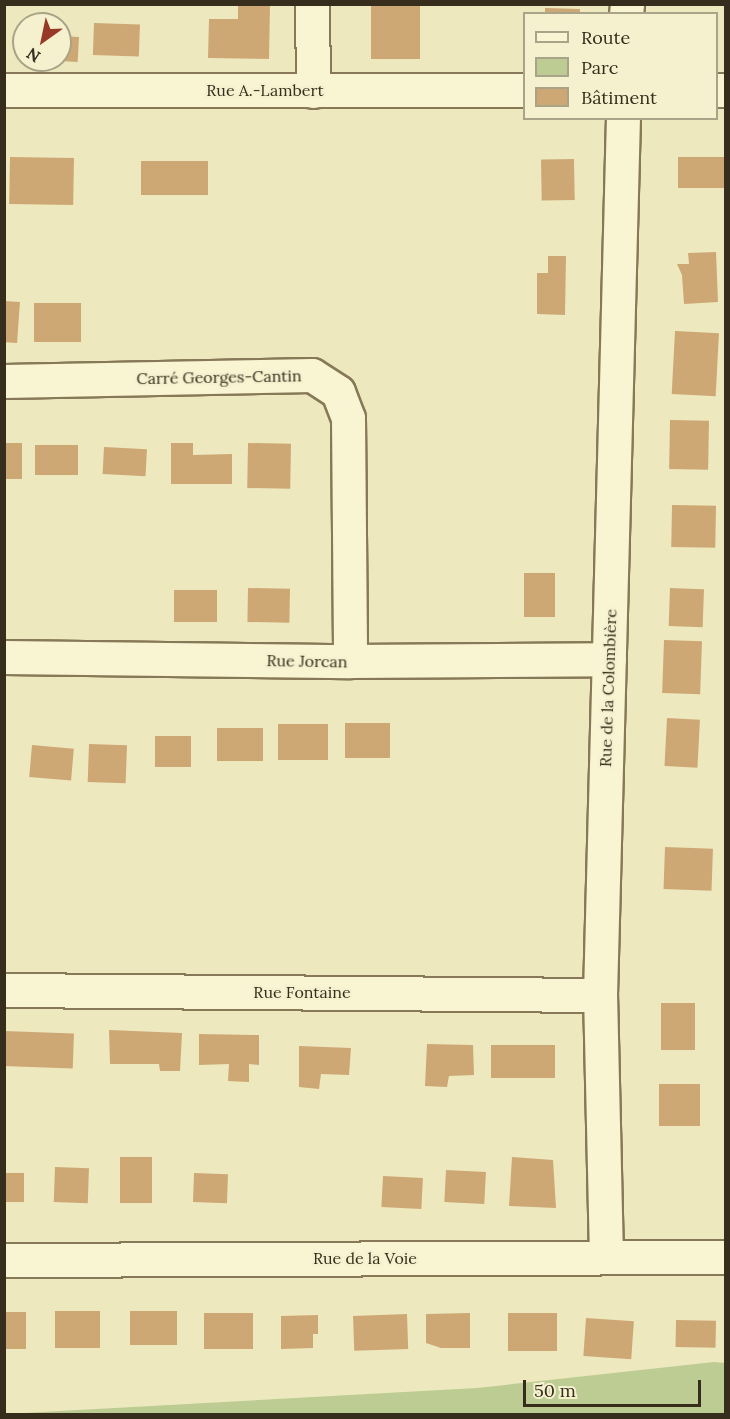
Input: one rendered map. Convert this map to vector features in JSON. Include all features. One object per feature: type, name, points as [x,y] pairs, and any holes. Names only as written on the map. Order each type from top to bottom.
[{"type":"street","points":[[312,4],[313,90]]},
{"type":"street","name":"Rue A.-Lambert","points":[[4,90],[523,90]]},
{"type":"street","name":"Rue de la Colombière","points":[[606,1257],[600,995],[623,120]]},
{"type":"street","name":"Carré Georges-Cantin","points":[[4,381],[312,375],[338,392],[348,418],[350,661]]},
{"type":"street","name":"Rue Jorcan","points":[[4,657],[350,661],[609,659]]},
{"type":"street","name":"Rue Fontaine","points":[[4,990],[600,995]]},
{"type":"street","name":"Rue de la Voie","points":[[4,1260],[726,1257]]},
{"type":"green space","points":[[714,1362],[725,1363],[725,1414],[5,1414],[477,1388]]},
{"type":"building","points":[[238,4],[270,4],[269,59],[208,58],[209,19],[238,19]]},
{"type":"building","points":[[371,4],[420,4],[420,59],[371,59]]},
{"type":"building","points":[[545,8],[580,9],[580,12],[545,12]]},
{"type":"building","points":[[94,23],[140,25],[139,57],[93,55]]},
{"type":"building","points":[[72,37],[79,37],[78,62],[72,62]]},
{"type":"building","points":[[10,157],[74,158],[73,205],[9,204]]},
{"type":"building","points":[[678,157],[726,157],[726,188],[678,188]]},
{"type":"building","points":[[574,159],[575,200],[542,201],[541,160]]},
{"type":"building","points":[[141,161],[208,161],[208,195],[141,195]]},
{"type":"building","points":[[716,252],[718,302],[684,304],[682,275],[677,264],[689,264],[688,253]]},
{"type":"building","points":[[548,256],[566,256],[565,315],[537,314],[537,273],[548,273]]},
{"type":"building","points":[[4,301],[20,302],[17,343],[4,342]]},
{"type":"building","points":[[34,303],[81,303],[81,342],[34,342]]},
{"type":"building","points":[[675,331],[719,333],[716,396],[672,394]]},
{"type":"building","points":[[670,420],[709,421],[708,470],[669,469]]},
{"type":"building","points":[[4,443],[22,443],[22,479],[4,479]]},
{"type":"building","points":[[171,443],[193,443],[193,455],[232,454],[232,484],[171,484]]},
{"type":"building","points":[[248,443],[291,444],[290,489],[247,488]]},
{"type":"building","points":[[35,445],[78,445],[78,475],[35,475]]},
{"type":"building","points":[[104,447],[147,449],[146,476],[103,474]]},
{"type":"building","points":[[672,505],[716,506],[715,548],[671,547]]},
{"type":"building","points":[[524,573],[555,573],[555,617],[524,617]]},
{"type":"building","points":[[248,588],[290,589],[289,623],[247,622]]},
{"type":"building","points":[[670,588],[704,589],[703,627],[669,626]]},
{"type":"building","points":[[174,590],[217,590],[217,622],[174,622]]},
{"type":"building","points":[[664,640],[702,641],[700,694],[662,693]]},
{"type":"building","points":[[667,718],[700,720],[697,768],[664,766]]},
{"type":"building","points":[[345,723],[390,723],[390,758],[345,758]]},
{"type":"building","points":[[278,724],[328,724],[328,760],[278,760]]},
{"type":"building","points":[[217,728],[263,728],[263,761],[217,761]]},
{"type":"building","points":[[155,736],[191,736],[191,767],[155,767]]},
{"type":"building","points":[[89,744],[127,745],[126,783],[88,782]]},
{"type":"building","points":[[32,745],[74,749],[71,781],[29,777]]},
{"type":"building","points":[[665,847],[713,849],[712,891],[664,889]]},
{"type":"building","points":[[661,1003],[695,1003],[695,1050],[661,1050]]},
{"type":"building","points":[[109,1030],[182,1033],[180,1071],[160,1071],[159,1064],[110,1064]]},
{"type":"building","points":[[4,1031],[74,1033],[73,1068],[4,1066]]},
{"type":"building","points":[[199,1034],[259,1035],[259,1065],[249,1064],[249,1082],[228,1081],[229,1064],[199,1065]]},
{"type":"building","points":[[427,1044],[473,1045],[474,1075],[449,1076],[447,1087],[425,1086]]},
{"type":"building","points":[[491,1045],[555,1045],[555,1078],[491,1078]]},
{"type":"building","points":[[299,1046],[351,1048],[349,1075],[321,1074],[319,1089],[299,1087]]},
{"type":"building","points":[[659,1084],[700,1084],[700,1126],[659,1126]]},
{"type":"building","points":[[120,1157],[152,1157],[152,1203],[120,1203]]},
{"type":"building","points":[[512,1157],[553,1160],[556,1208],[509,1206]]},
{"type":"building","points":[[55,1167],[89,1168],[88,1203],[54,1202]]},
{"type":"building","points":[[446,1170],[486,1172],[484,1204],[444,1202]]},
{"type":"building","points":[[4,1173],[24,1173],[24,1202],[4,1202]]},
{"type":"building","points":[[194,1173],[228,1174],[227,1203],[193,1202]]},
{"type":"building","points":[[383,1176],[423,1178],[421,1209],[381,1207]]},
{"type":"building","points":[[55,1311],[100,1311],[100,1348],[55,1348]]},
{"type":"building","points":[[130,1311],[177,1311],[177,1345],[130,1345]]},
{"type":"building","points":[[4,1312],[26,1312],[26,1349],[4,1349]]},
{"type":"building","points":[[204,1313],[253,1313],[253,1349],[204,1349]]},
{"type":"building","points":[[470,1313],[470,1348],[441,1348],[426,1343],[426,1314]]},
{"type":"building","points":[[508,1313],[557,1313],[557,1351],[508,1351]]},
{"type":"building","points":[[407,1314],[408,1349],[354,1351],[353,1316]]},
{"type":"building","points":[[318,1315],[318,1334],[313,1334],[313,1348],[281,1349],[281,1316]]},
{"type":"building","points":[[586,1318],[634,1321],[631,1359],[583,1356]]},
{"type":"building","points":[[676,1320],[716,1321],[716,1348],[676,1347]]}]
